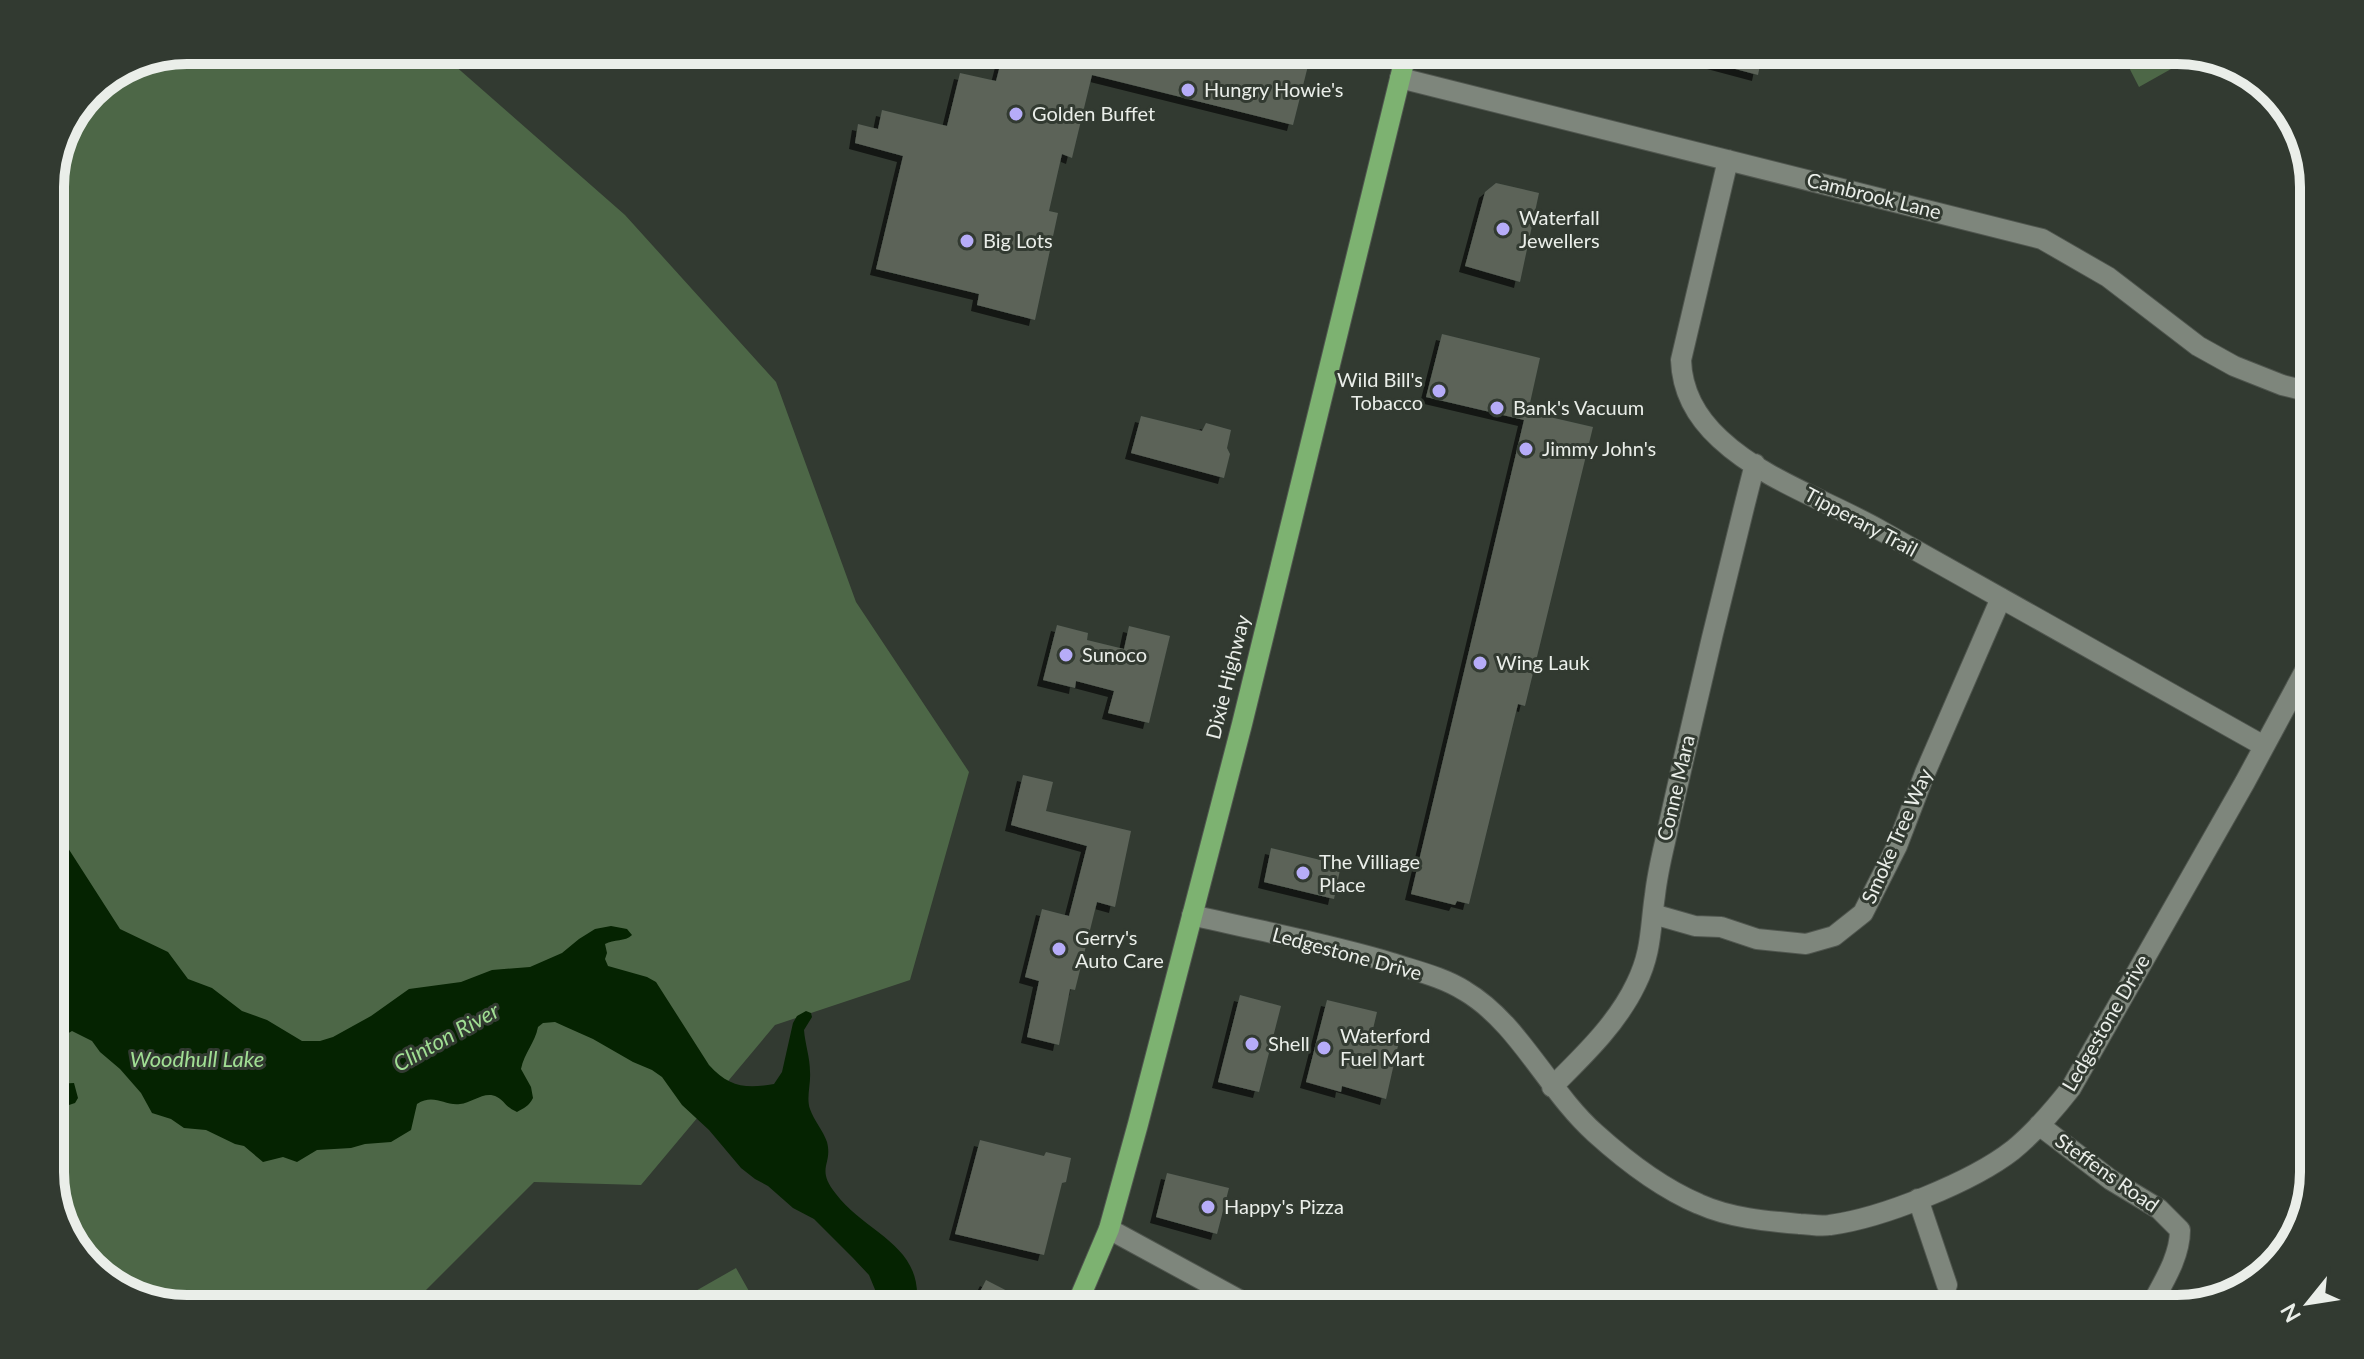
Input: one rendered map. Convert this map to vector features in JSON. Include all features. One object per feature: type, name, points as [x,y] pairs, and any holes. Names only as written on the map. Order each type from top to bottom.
[{"type":"main road","name":"Dixie Highway","points":[[1081,1295],[1109,1229],[1239,737],[1404,64]]},
{"type":"street","name":"Cambrook Lane","points":[[1400,78],[2042,239],[2108,277],[2198,346],[2234,366],[2300,390]]},
{"type":"street","name":"Tipperary Trail","points":[[1728,160],[1681,360],[1684,389],[1699,416],[1720,440],[1770,474],[1856,517],[2264,746]]},
{"type":"street","name":"Conne Mara","points":[[1552,1087],[1587,1053],[1612,1021],[1636,985],[1647,958],[1661,856],[1755,464]]},
{"type":"street","name":"Smoke Tree Way","points":[[1653,914],[1695,926],[1721,927],[1757,939],[1806,944],[1834,936],[1863,913],[1897,846],[1925,773],[2001,598]]},
{"type":"street","name":"Ledgestone Drive","points":[[1192,915],[1364,955],[1417,971],[1465,991],[1488,1008],[1593,1132],[1641,1171],[1700,1205],[1758,1221],[1827,1226],[1879,1214],[1984,1168],[2011,1151],[2039,1125],[2071,1088],[2300,680]]},
{"type":"street","name":"Steffens Road","points":[[2039,1125],[2111,1180],[2159,1209],[2180,1230],[2180,1242],[2172,1266],[2156,1295]]},
{"type":"street","points":[[1918,1199],[1947,1285]]},
{"type":"street","points":[[1109,1229],[1230,1295]]},
{"type":"shaded area","points":[[187,64],[453,64],[625,215],[776,382],[856,602],[969,772],[910,980],[775,1025],[641,1185],[534,1182],[421,1295],[187,1295],[155,1291],[126,1279],[106,1264],[85,1240],[71,1211],[64,1180],[64,179],[68,155],[89,112],[119,85],[140,73],[163,66]]},
{"type":"shaded area","points":[[2127,64],[2180,64],[2139,87]]},
{"type":"shaded area","points":[[736,1268],[751,1295],[689,1295]]},
{"type":"water","name":"Woodhull Lake","points":[[64,842],[120,929],[168,952],[188,979],[212,988],[242,1011],[267,1020],[302,1041],[333,1037],[371,1016],[409,989],[461,982],[492,970],[530,967],[562,953],[595,929],[611,926],[627,929],[632,935],[605,944],[608,966],[656,982],[709,1065],[731,1082],[746,1086],[774,1084],[782,1072],[793,1023],[797,1016],[806,1011],[811,1013],[812,1017],[804,1030],[810,1066],[808,1100],[827,1142],[827,1178],[849,1208],[903,1255],[912,1270],[917,1295],[877,1295],[869,1275],[853,1258],[814,1219],[793,1208],[741,1168],[709,1130],[682,1105],[662,1077],[555,1022],[543,1023],[538,1027],[524,1058],[521,1069],[533,1098],[517,1112],[492,1095],[460,1104],[423,1101],[417,1104],[411,1130],[391,1142],[317,1150],[297,1162],[283,1157],[263,1162],[244,1146],[206,1130],[184,1128],[171,1119],[152,1113],[141,1093],[120,1069],[92,1041],[72,1031],[64,1036]]},
{"type":"water","points":[[74,1083],[78,1098],[69,1105],[64,1100],[64,1084]]},
{"type":"building","name":"Big Lots","points":[[1000,64],[1308,64],[1293,125],[1092,75],[1072,158],[1062,154],[1049,211],[1058,213],[1035,320],[977,305],[979,294],[876,269],[903,156],[855,143],[858,124],[878,129],[882,110],[947,126],[960,73],[996,81]]},
{"type":"building","points":[[1717,64],[1760,64],[1758,75]]},
{"type":"building","name":"Waterfall Jewellers","points":[[1496,183],[1539,193],[1520,282],[1465,266],[1485,192]]},
{"type":"building","points":[[1442,334],[1540,358],[1528,412],[1593,427],[1525,706],[1518,704],[1469,904],[1457,901],[1455,905],[1411,894],[1524,420],[1426,397]]},
{"type":"building","points":[[1141,416],[1202,431],[1206,423],[1231,430],[1227,448],[1230,454],[1224,478],[1131,453]]},
{"type":"building","points":[[1057,625],[1088,633],[1087,640],[1124,649],[1129,626],[1170,636],[1149,723],[1108,713],[1114,691],[1076,681],[1075,688],[1043,680]]},
{"type":"building","points":[[1023,775],[1053,782],[1046,811],[1131,831],[1115,907],[1097,902],[1075,990],[1070,989],[1059,1045],[1027,1037],[1039,981],[1025,977],[1042,909],[1069,916],[1087,846],[1011,825]]},
{"type":"building","name":"The Villiage Place","points":[[1271,848],[1341,865],[1334,899],[1264,882]]},
{"type":"building","points":[[1240,995],[1281,1006],[1259,1092],[1218,1082]]},
{"type":"building","points":[[1327,1000],[1377,1012],[1373,1029],[1400,1037],[1386,1099],[1342,1086],[1341,1092],[1306,1082]]},
{"type":"building","points":[[980,1140],[1044,1156],[1046,1152],[1071,1158],[1044,1255],[955,1234]]},
{"type":"building","points":[[1167,1173],[1229,1188],[1217,1234],[1156,1217]]},
{"type":"building","points":[[986,1280],[1015,1295],[978,1295]]},
{"type":"place","name":"Hungry Howie's","points":[[1188,90]]},
{"type":"place","name":"Golden Buffet","points":[[1016,114]]},
{"type":"place","name":"Waterfall Jewellers","points":[[1503,229]]},
{"type":"place","name":"Big Lots","points":[[967,241]]},
{"type":"place","name":"Wild Bill's Tobacco","points":[[1439,391]]},
{"type":"place","name":"Bank's Vacuum","points":[[1497,408]]},
{"type":"place","name":"Jimmy John's","points":[[1526,449]]},
{"type":"place","name":"Sunoco","points":[[1066,655]]},
{"type":"place","name":"Wing Lauk","points":[[1480,663]]},
{"type":"place","name":"The Villiage Place","points":[[1303,873]]},
{"type":"place","name":"Gerry's Auto Care","points":[[1059,949]]},
{"type":"place","name":"Shell","points":[[1252,1044]]},
{"type":"place","name":"Waterford Fuel Mart","points":[[1324,1048]]},
{"type":"place","name":"Happy's Pizza","points":[[1208,1207]]},
{"type":"water label","name":"Clinton River","points":[[446,1037]]}]
